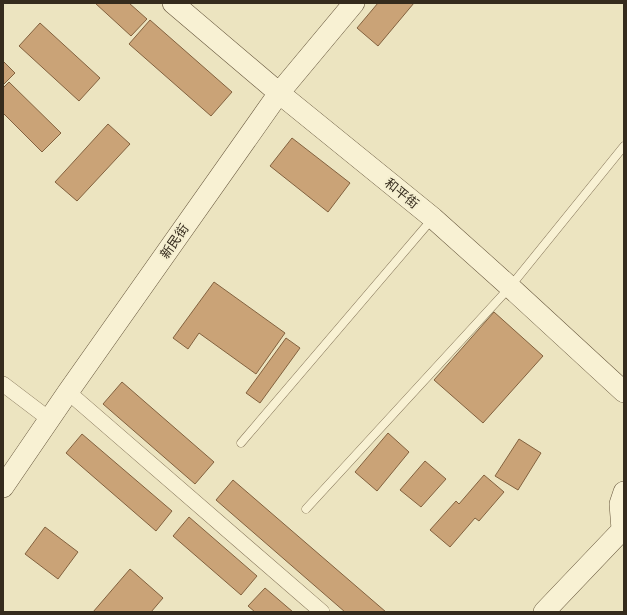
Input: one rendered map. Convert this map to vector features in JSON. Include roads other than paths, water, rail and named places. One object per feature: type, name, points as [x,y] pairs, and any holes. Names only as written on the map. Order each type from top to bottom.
[{"type":"main road","name":"和平街","points":[[173,3],[279,93],[433,218],[624,392]]},
{"type":"main road","name":"新民街","points":[[3,487],[49,419],[279,93],[354,3]]},
{"type":"main road","points":[[544,612],[623,529],[620,504],[624,492]]},
{"type":"street","points":[[3,384],[49,419]]},
{"type":"street","points":[[68,392],[322,612]]},
{"type":"lane","points":[[306,509],[510,287],[624,146]]},
{"type":"lane","points":[[241,443],[433,218]]}]
